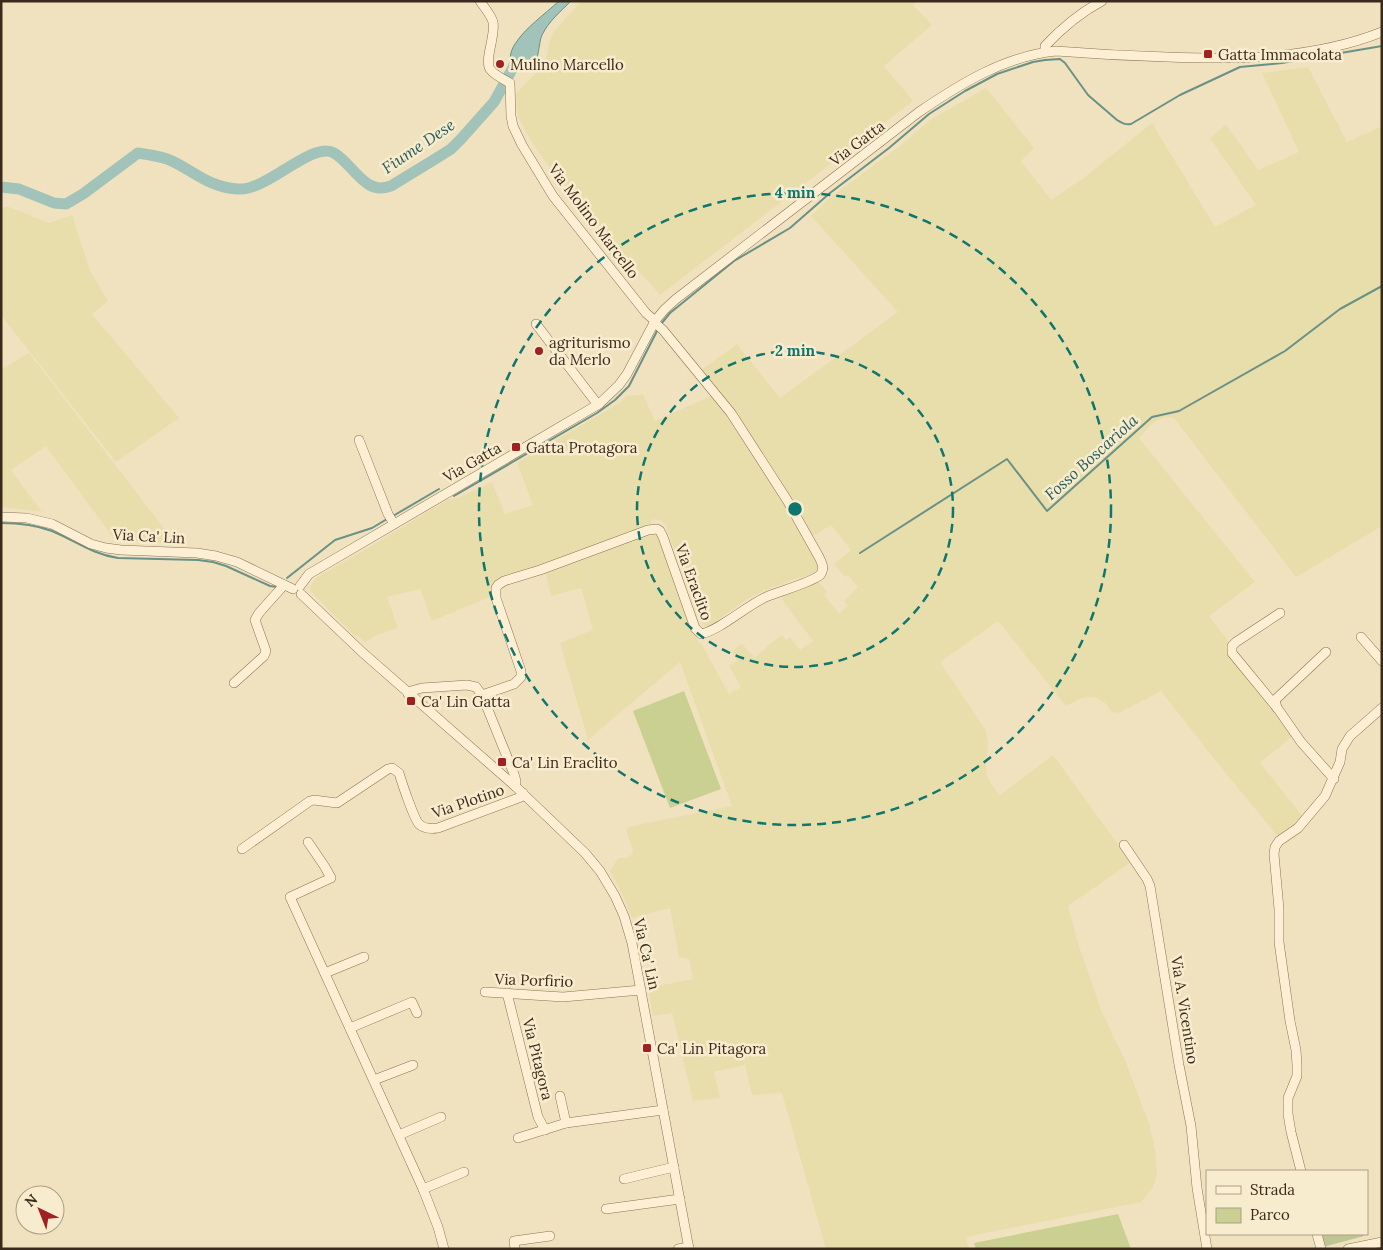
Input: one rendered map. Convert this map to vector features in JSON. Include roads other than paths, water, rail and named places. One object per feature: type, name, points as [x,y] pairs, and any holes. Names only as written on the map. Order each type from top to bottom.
[{"type":"street","name":"Via Molino Marcello","points":[[480,1],[492,20],[494,33],[488,63],[490,69],[510,83],[512,121],[522,145],[553,196],[655,322]]},
{"type":"street","points":[[1045,52],[1045,46],[1051,39],[1102,1]]},
{"type":"street","name":"Via Gatta","points":[[234,683],[264,656],[266,648],[255,620],[258,613],[295,588],[309,574],[392,520],[599,404],[619,386],[655,322],[676,299],[919,112],[971,79],[1002,65],[1045,52],[1213,59],[1256,57],[1308,52],[1349,43],[1382,32]]},
{"type":"street","name":"Via Eraclito","points":[[482,696],[514,684],[521,677],[521,671],[496,598],[496,588],[504,581],[540,570],[648,530],[656,529],[663,536],[692,622],[701,634],[723,623],[754,603],[815,578],[822,571],[823,566],[819,557],[787,500],[748,438],[731,413],[655,322]]},
{"type":"street","points":[[536,324],[599,404]]},
{"type":"street","points":[[359,440],[392,520]]},
{"type":"street","name":"Via Ca' Lin","points":[[1,516],[27,518],[52,524],[91,544],[106,548],[197,552],[216,556],[237,562],[295,588],[408,694],[523,793],[585,853],[611,888],[629,930],[689,1248]]},
{"type":"street","points":[[1280,613],[1236,642],[1232,646],[1232,653],[1278,709],[1301,742],[1334,779]]},
{"type":"street","points":[[1361,637],[1382,661]]},
{"type":"street","points":[[1278,709],[1275,700],[1326,652]]},
{"type":"street","points":[[408,694],[411,691],[422,688],[468,685],[476,687],[482,696],[514,774],[515,786]]},
{"type":"street","points":[[1301,1170],[1288,1114],[1288,1098],[1296,1076],[1297,1065],[1279,942],[1275,847],[1298,828],[1325,796],[1334,779],[1342,749],[1350,736],[1382,708]]},
{"type":"street","name":"Via Plotino","points":[[242,849],[310,801],[337,803],[392,768],[399,773],[417,822],[424,828],[438,828],[521,797],[523,793]]},
{"type":"street","points":[[308,842],[331,878],[290,897],[400,1135],[423,1189],[444,1249]]},
{"type":"street","name":"Via A. Vicentino","points":[[1124,845],[1150,886],[1202,1187],[1207,1249]]},
{"type":"street","points":[[325,973],[364,957]]},
{"type":"street","name":"Via Porfirio","points":[[485,992],[562,997],[641,990]]},
{"type":"street","name":"Via Pitagora","points":[[507,993],[538,1117],[544,1130]]},
{"type":"street","points":[[350,1028],[412,1002],[417,1013]]},
{"type":"street","points":[[374,1080],[413,1065]]},
{"type":"street","name":"Via Pitagora","points":[[560,1096],[566,1123]]},
{"type":"street","points":[[518,1138],[566,1123],[663,1110]]},
{"type":"street","points":[[400,1135],[441,1117]]},
{"type":"street","points":[[624,1179],[674,1167]]},
{"type":"street","points":[[423,1189],[464,1172]]},
{"type":"street","points":[[606,1208],[680,1199]]},
{"type":"street","points":[[1317,1235],[1321,1249]]},
{"type":"street","points":[[515,1249],[514,1241],[550,1236]]},
{"type":"street","points":[[1348,1249],[1382,1242]]},
{"type":"street","points":[[678,1249],[689,1248]]},
{"type":"water","points":[[559,1],[571,1],[548,25],[542,35],[535,63],[531,67],[520,68],[517,71],[509,67],[512,49],[519,38]]},
{"type":"waterway","points":[[661,324],[670,313],[734,261],[790,228],[830,193],[889,148],[929,114],[965,91],[997,74],[1033,62],[1060,59],[1088,95],[1117,120],[1124,124],[1131,124],[1180,95],[1240,67],[1282,63],[1382,46]]},
{"type":"waterway","name":"Fiume Dese","points":[[1,187],[19,189],[54,203],[66,204],[83,194],[138,153],[168,159],[210,182],[227,188],[249,188],[275,176],[302,159],[325,151],[338,156],[368,184],[376,188],[388,187],[451,149],[494,102],[520,55]]},
{"type":"waterway","name":"Fosso Boscariola","points":[[860,553],[1007,459],[1047,511],[1152,417],[1179,411],[1285,351],[1340,309],[1382,286]]},
{"type":"waterway","points":[[454,496],[597,413],[615,400],[629,386],[657,331]]},
{"type":"waterway","points":[[393,516],[439,489]]},
{"type":"waterway","points":[[287,578],[335,540],[372,528],[387,519]]},
{"type":"waterway","points":[[1,523],[14,523],[46,529],[92,550],[118,558],[213,562],[270,586],[277,587]]},
{"type":"place","name":"Gatta Immacolata","points":[[1208,54]]},
{"type":"place","name":"Mulino Marcello","points":[[500,64]]},
{"type":"place","name":"agriturismo da Merlo","points":[[539,351]]},
{"type":"place","name":"Gatta Protagora","points":[[516,447]]},
{"type":"place","name":"Ca' Lin Gatta","points":[[411,701]]},
{"type":"place","name":"Ca' Lin Eraclito","points":[[502,762]]},
{"type":"place","name":"Ca' Lin Pitagora","points":[[647,1048]]}]
